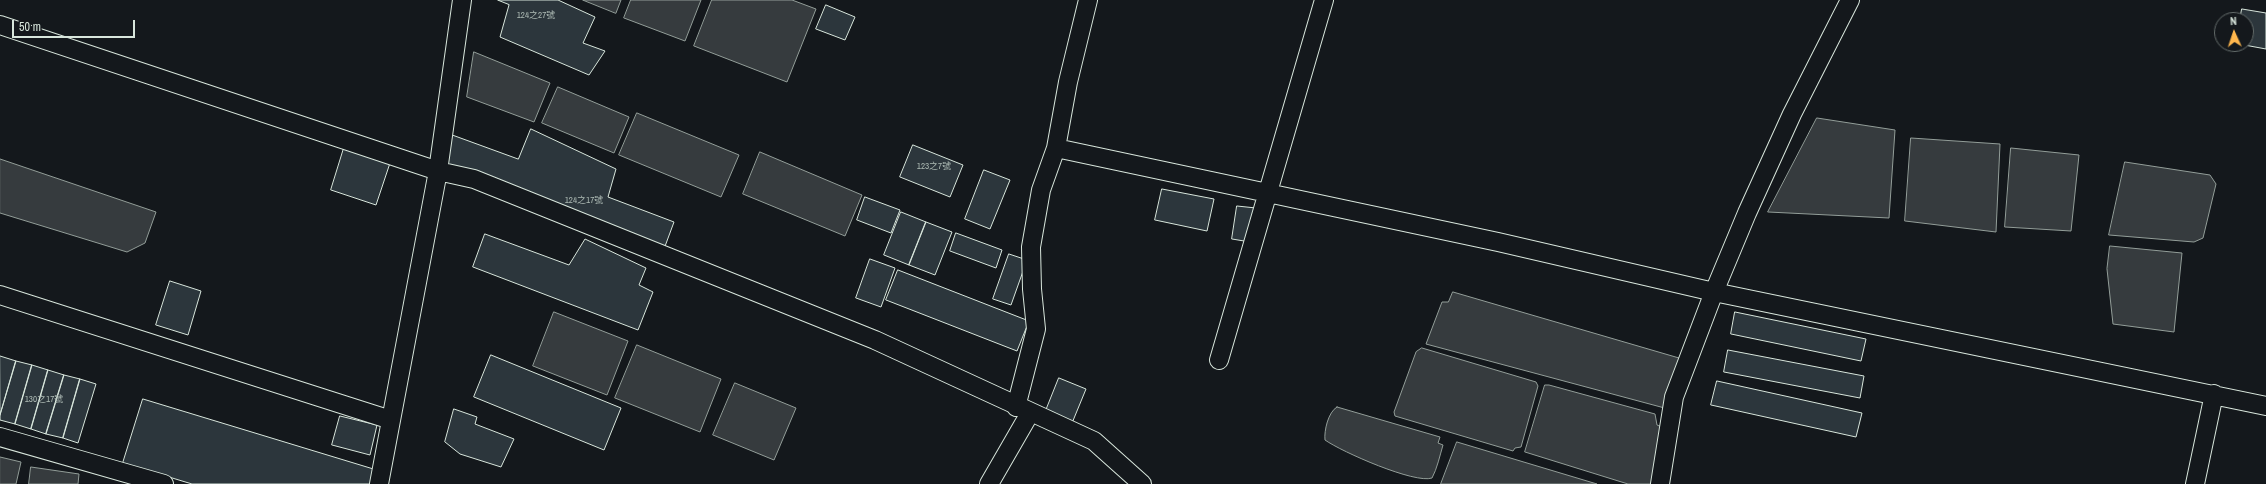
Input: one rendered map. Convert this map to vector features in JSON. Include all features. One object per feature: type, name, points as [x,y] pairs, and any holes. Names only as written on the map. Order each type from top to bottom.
[{"type":"street","points":[[379,484],[438,171],[462,0]]},
{"type":"street","points":[[989,484],[1023,410],[1036,329],[1032,289],[1031,247],[1041,190],[1056,148],[1068,82],[1088,0]]},
{"type":"street","points":[[1219,360],[1324,0]]},
{"type":"street","points":[[1660,484],[1674,397],[1714,292],[1746,213],[1792,114],[1850,0]]},
{"type":"street","points":[[0,25],[438,171],[474,178],[796,307],[875,340],[1023,410],[1094,441],[1142,484]]},
{"type":"street","points":[[1056,148],[1498,242],[1714,292],[2214,394],[2266,406]]},
{"type":"street","points":[[0,296],[391,420]]},
{"type":"street","points":[[2195,484],[2214,394]]},
{"type":"street","points":[[0,436],[164,484]]},
{"type":"shaded area","points":[[583,0],[621,0],[616,13]]},
{"type":"shaded area","points":[[631,0],[701,0],[685,41],[624,18]]},
{"type":"shaded area","points":[[712,0],[792,0],[816,9],[787,82],[694,46]]},
{"type":"shaded area","points":[[474,52],[550,83],[534,122],[467,97]]},
{"type":"shaded area","points":[[558,87],[629,117],[614,153],[542,123]]},
{"type":"shaded area","points":[[637,113],[739,155],[721,197],[619,155]]},
{"type":"shaded area","points":[[1817,118],[1895,130],[1889,218],[1768,212]]},
{"type":"shaded area","points":[[1911,138],[2000,144],[1996,232],[1905,221]]},
{"type":"shaded area","points":[[2011,148],[2079,155],[2071,231],[2005,227]]},
{"type":"shaded area","points":[[760,152],[862,195],[845,236],[743,194]]},
{"type":"shaded area","points":[[0,159],[156,212],[145,243],[127,252],[0,213]]},
{"type":"shaded area","points":[[2125,162],[2210,175],[2216,184],[2203,238],[2194,242],[2109,235]]},
{"type":"shaded area","points":[[2110,246],[2182,253],[2174,332],[2113,324],[2107,269]]},
{"type":"shaded area","points":[[1453,292],[1679,358],[1682,363],[1672,410],[1426,344],[1442,302],[1448,302]]},
{"type":"shaded area","points":[[554,312],[628,341],[607,395],[533,366]]},
{"type":"shaded area","points":[[637,345],[721,379],[700,432],[615,398]]},
{"type":"shaded area","points":[[1422,348],[1536,382],[1538,386],[1521,447],[1515,448],[1513,451],[1395,416],[1394,412],[1416,352]]},
{"type":"shaded area","points":[[735,383],[796,408],[774,460],[713,435]]},
{"type":"shaded area","points":[[1545,385],[1655,414],[1657,425],[1662,427],[1654,484],[1628,484],[1525,452]]},
{"type":"shaded area","points":[[1337,407],[1440,437],[1438,443],[1443,445],[1432,478],[1423,479],[1378,466],[1346,452],[1325,440],[1327,422],[1331,413]]},
{"type":"shaded area","points":[[1457,442],[1597,484],[1441,484]]},
{"type":"shaded area","points":[[0,457],[21,462],[16,484],[0,484]]},
{"type":"shaded area","points":[[31,467],[79,474],[78,484],[29,484]]},
{"type":"building","points":[[498,0],[558,0],[595,17],[583,43],[605,51],[589,75],[500,37],[509,5]]},
{"type":"building","points":[[826,5],[855,17],[845,40],[816,29]]},
{"type":"building","points":[[2242,9],[2266,13],[2266,49],[2254,47],[2254,12],[2241,12]]},
{"type":"building","points":[[531,129],[616,169],[608,197],[674,222],[664,249],[438,165],[444,132],[518,159]]},
{"type":"building","points":[[913,145],[963,165],[950,197],[900,177]]},
{"type":"building","points":[[344,148],[390,163],[376,205],[331,190]]},
{"type":"building","points":[[984,170],[1010,180],[990,229],[965,219]]},
{"type":"building","points":[[1162,189],[1214,199],[1207,231],[1155,220]]},
{"type":"building","points":[[865,197],[900,210],[891,233],[857,220]]},
{"type":"building","points":[[1237,206],[1256,208],[1250,242],[1232,239]]},
{"type":"building","points":[[901,212],[926,222],[909,265],[884,255]]},
{"type":"building","points":[[926,222],[952,232],[935,275],[909,265]]},
{"type":"building","points":[[956,233],[1002,250],[996,268],[950,251]]},
{"type":"building","points":[[485,234],[569,265],[585,239],[646,268],[639,285],[653,292],[638,330],[473,267]]},
{"type":"building","points":[[1009,254],[1027,260],[1011,305],[993,299]]},
{"type":"building","points":[[870,259],[895,268],[881,307],[856,298]]},
{"type":"building","points":[[898,270],[1029,321],[1017,351],[886,300]]},
{"type":"building","points":[[170,281],[201,291],[188,335],[156,325]]},
{"type":"building","points":[[1735,312],[1866,339],[1861,361],[1731,334]]},
{"type":"building","points":[[1728,350],[1864,376],[1860,398],[1724,372]]},
{"type":"building","points":[[491,355],[621,408],[604,450],[474,397]]},
{"type":"building","points":[[0,356],[16,361],[0,415]]},
{"type":"building","points":[[16,361],[32,365],[15,424],[0,420],[0,415]]},
{"type":"building","points":[[32,365],[48,370],[31,429],[15,424]]},
{"type":"building","points":[[48,370],[64,375],[46,434],[31,429]]},
{"type":"building","points":[[64,375],[80,379],[63,438],[46,434]]},
{"type":"building","points":[[1059,378],[1086,389],[1070,428],[1043,418]]},
{"type":"building","points":[[80,379],[96,384],[78,443],[63,438]]},
{"type":"building","points":[[1717,381],[1862,413],[1856,437],[1711,405]]},
{"type":"building","points":[[143,399],[380,471],[375,484],[192,484],[123,463]]},
{"type":"building","points":[[454,409],[477,417],[475,424],[514,439],[501,467],[460,454],[445,442]]},
{"type":"building","points":[[340,416],[377,425],[370,455],[332,445]]}]
